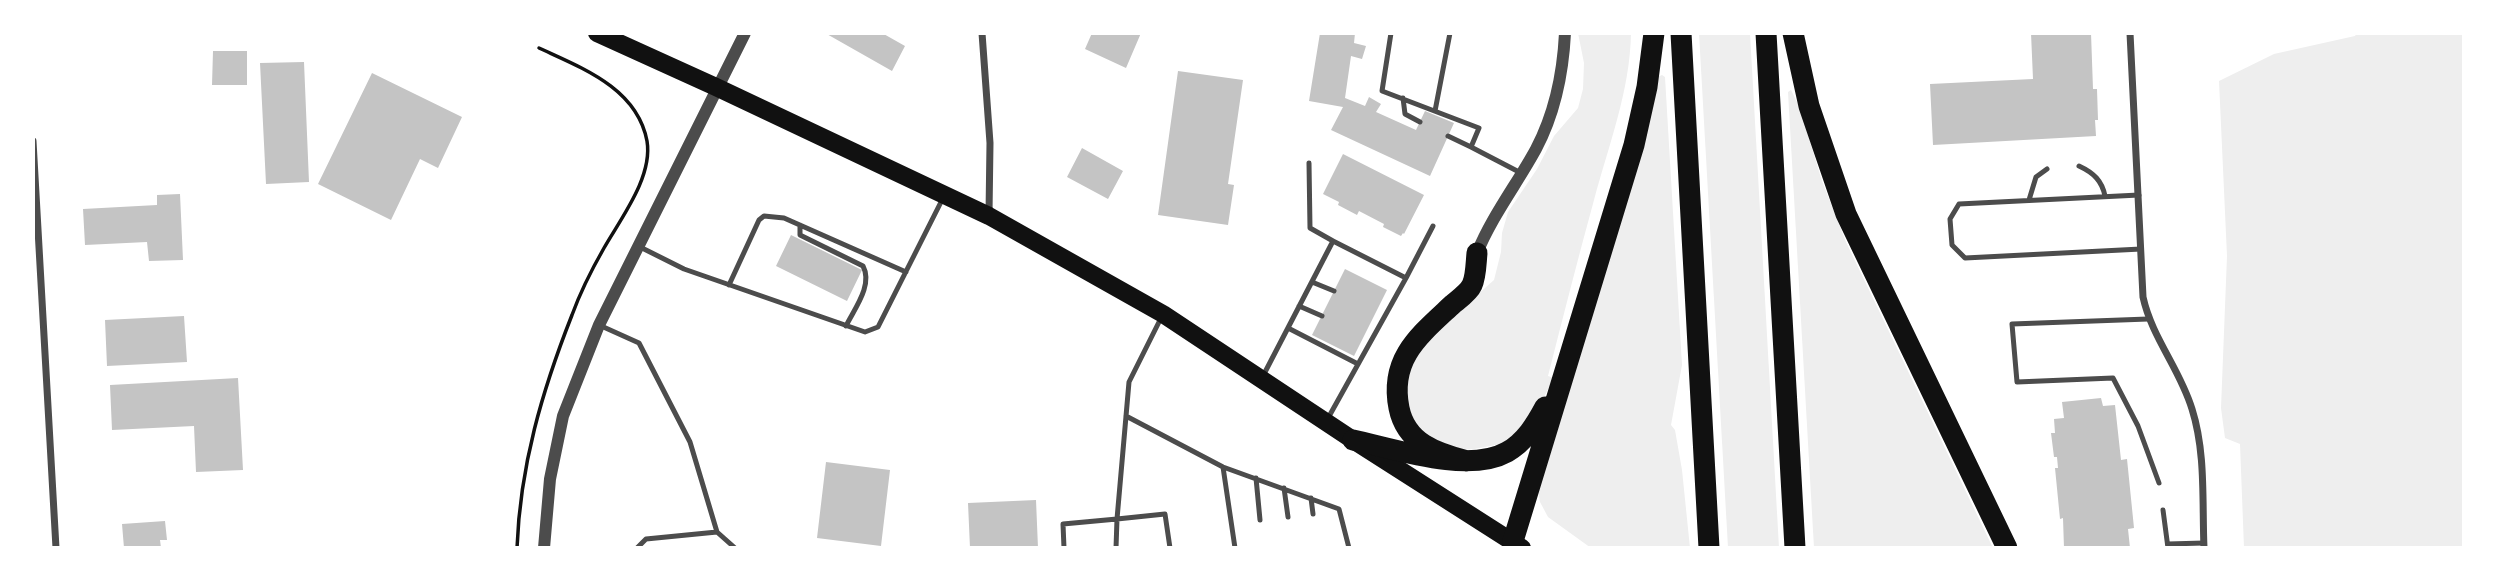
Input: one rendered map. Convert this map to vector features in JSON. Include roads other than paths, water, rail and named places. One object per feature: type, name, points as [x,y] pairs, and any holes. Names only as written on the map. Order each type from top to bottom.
[{"type":"highway","points":[[1518,545],[1563,371],[1634,145],[1647,87],[1654,33]]},
{"type":"highway","points":[[1681,33],[1709,548]]},
{"type":"highway","points":[[1766,33],[1795,548]]},
{"type":"highway","points":[[1793,33],[1809,106],[1846,214],[2007,548]]},
{"type":"highway","points":[[1466,461],[1441,454],[1414,438],[1400,411],[1397,382],[1399,368],[1406,353],[1421,334],[1472,286],[1477,253]]},
{"type":"highway","points":[[1353,440],[1438,458],[1487,460],[1507,452],[1524,439],[1538,421],[1563,371]]},
{"type":"main road","points":[[597,33],[989,216],[1163,314],[1518,545]]},
{"type":"street","points":[[544,548],[550,479],[563,416],[599,325],[745,33]]},
{"type":"street","points":[[982,33],[990,143],[989,216]]},
{"type":"street","points":[[1477,253],[1485,233],[1537,148],[1552,112],[1560,80],[1565,33]]},
{"type":"street","points":[[2130,33],[2143,297],[2148,318],[2192,408],[2200,440],[2204,545]]},
{"type":"street","points":[[33,141],[56,548]]},
{"type":"lane","points":[[1391,33],[1382,91],[1479,128],[1471,147]]},
{"type":"lane","points":[[1436,111],[1450,33]]},
{"type":"lane","points":[[1403,98],[1405,114],[1420,122]]},
{"type":"lane","points":[[1448,136],[1521,173]]},
{"type":"lane","points":[[1309,163],[1310,228],[1406,278]]},
{"type":"lane","points":[[2079,166],[2091,172],[2103,185],[2105,197]]},
{"type":"lane","points":[[2029,200],[2036,177],[2047,169]]},
{"type":"lane","points":[[2138,195],[1959,204],[1950,219],[1952,246],[1965,258],[2141,249]]},
{"type":"lane","points":[[637,246],[684,269],[865,332],[878,327],[944,196]]},
{"type":"lane","points":[[730,285],[759,219],[771,215],[906,272]]},
{"type":"lane","points":[[800,225],[800,235],[863,266],[866,272],[866,284],[846,326]]},
{"type":"lane","points":[[1326,422],[1433,226]]},
{"type":"lane","points":[[1261,379],[1334,241]]},
{"type":"lane","points":[[1312,282],[1334,291]]},
{"type":"lane","points":[[1299,306],[1322,316]]},
{"type":"lane","points":[[1377,312],[1385,315]]},
{"type":"lane","points":[[1116,548],[1129,382],[1163,314]]},
{"type":"lane","points":[[2148,318],[2012,324],[2017,382],[2113,378],[2138,426],[2159,483]]},
{"type":"lane","points":[[599,325],[639,343],[690,442],[717,532],[736,548]]},
{"type":"lane","points":[[1288,328],[1358,364]]},
{"type":"lane","points":[[1365,335],[1372,338]]},
{"type":"lane","points":[[1126,416],[1223,467],[1339,509],[1349,548]]},
{"type":"lane","points":[[1223,467],[1234,548]]},
{"type":"lane","points":[[1256,478],[1260,520]]},
{"type":"lane","points":[[1284,488],[1288,517]]},
{"type":"lane","points":[[1311,498],[1313,514]]},
{"type":"lane","points":[[2163,510],[2168,546],[2204,545]]},
{"type":"lane","points":[[1064,548],[1063,524],[1165,514],[1170,548]]},
{"type":"lane","points":[[637,548],[646,539],[717,532]]}]
